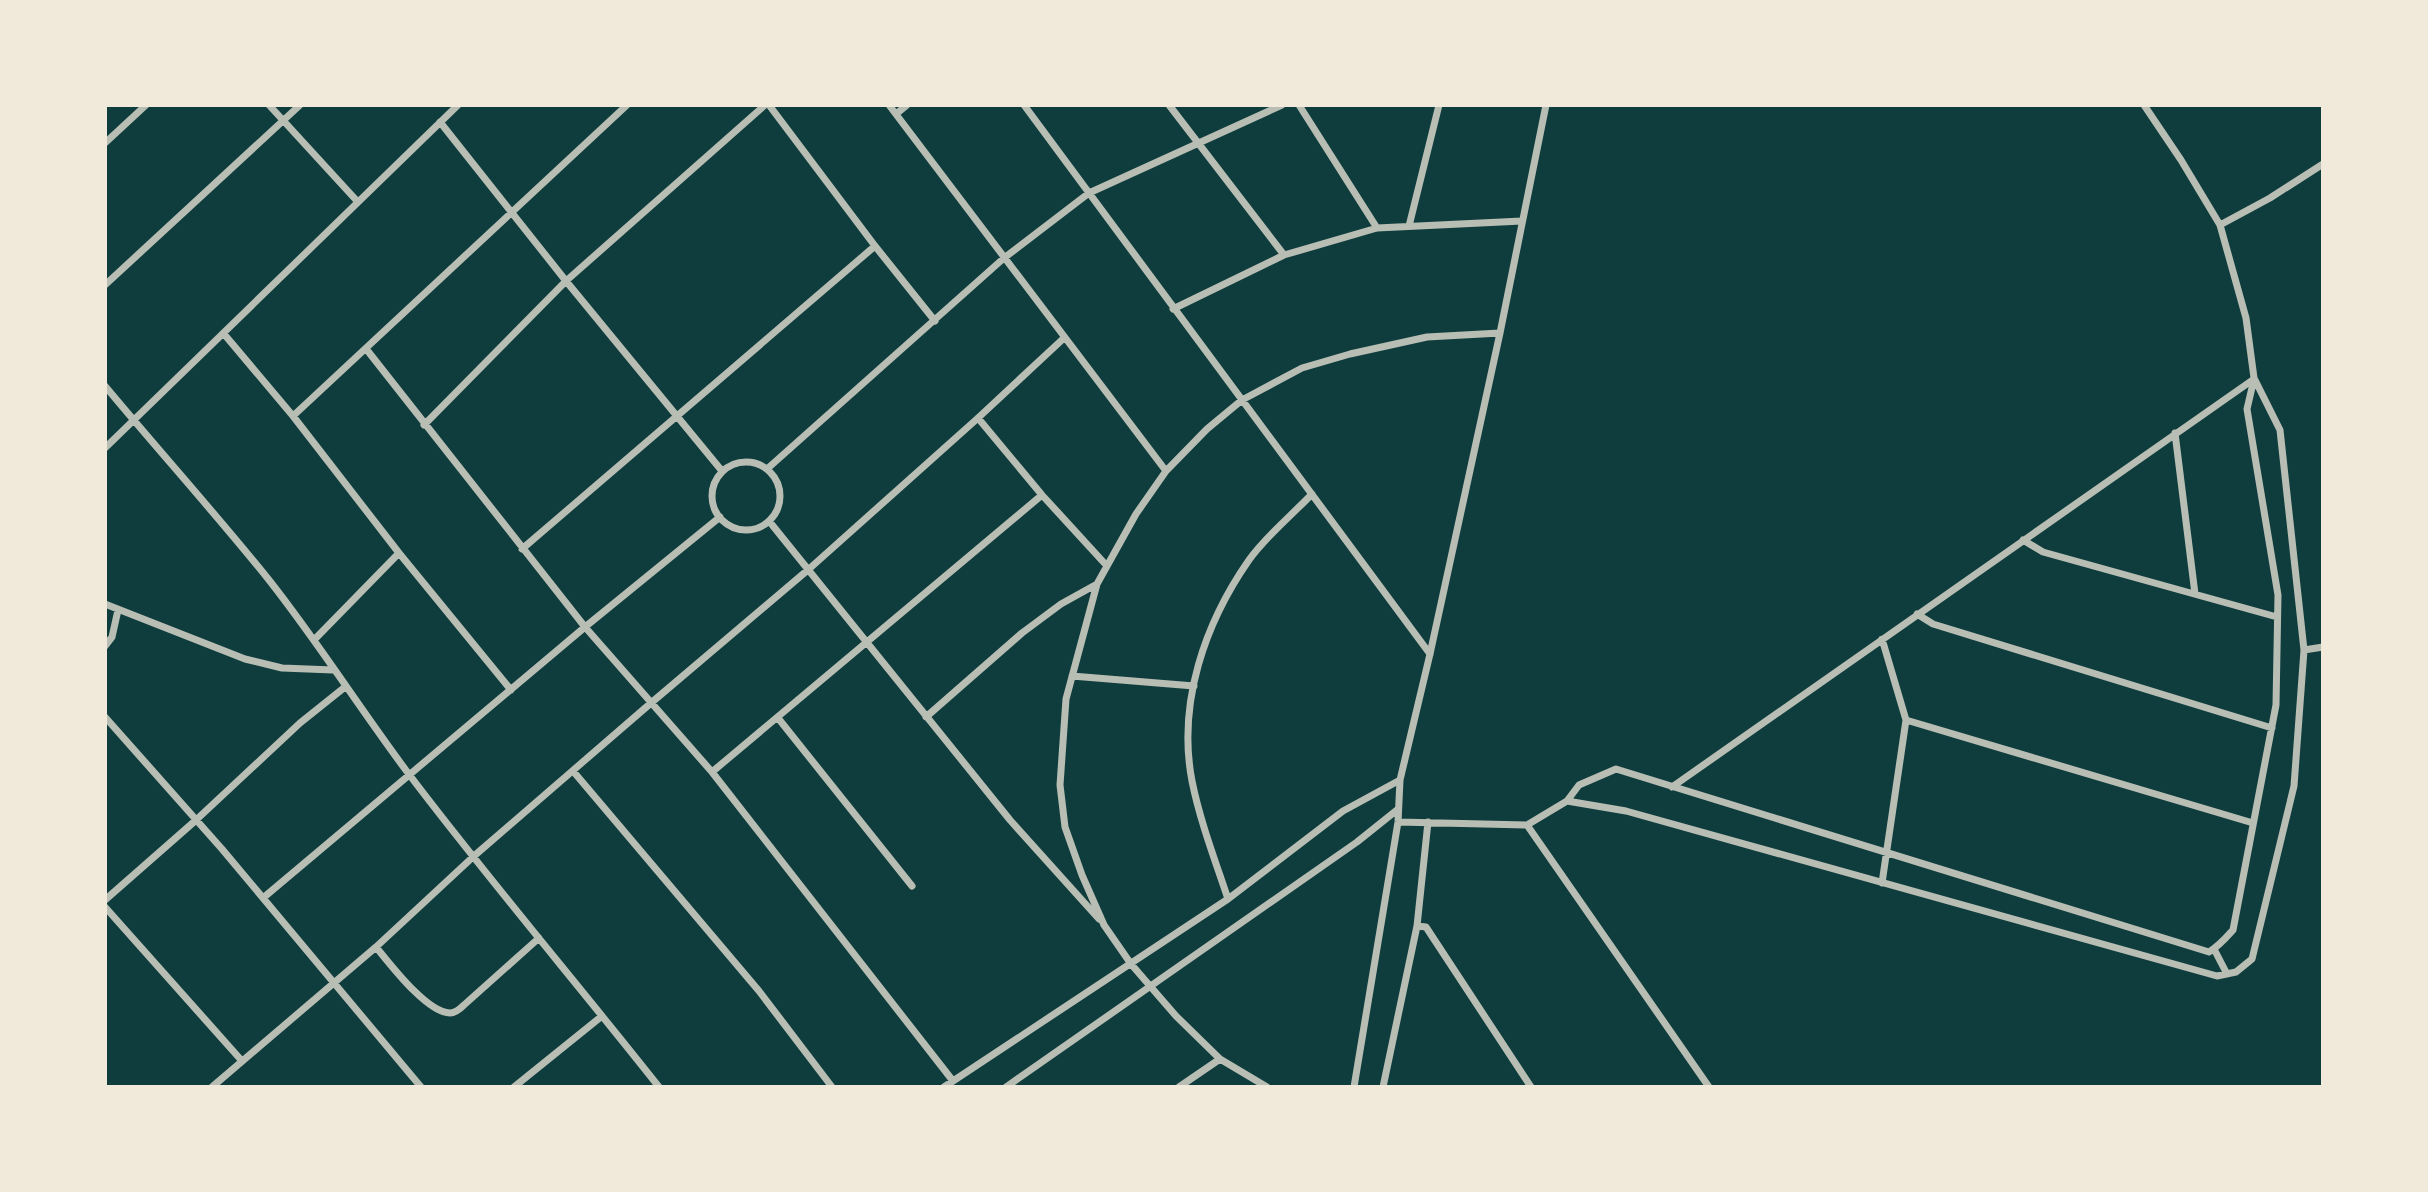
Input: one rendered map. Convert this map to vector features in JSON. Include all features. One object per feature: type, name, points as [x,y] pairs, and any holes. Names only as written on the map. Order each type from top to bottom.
[{"type":"street","points":[[105,143],[146,105]]},
{"type":"street","points":[[270,105],[357,201]]},
{"type":"street","points":[[105,285],[300,105]]},
{"type":"street","points":[[105,448],[458,105]]},
{"type":"street","points":[[293,416],[367,350],[627,105]]},
{"type":"street","points":[[424,425],[566,281],[767,105],[935,321]]},
{"type":"street","points":[[889,105],[1166,471]]},
{"type":"street","points":[[896,114],[907,105]]},
{"type":"street","points":[[1024,105],[1430,654]]},
{"type":"street","points":[[1169,105],[1284,255]]},
{"type":"street","points":[[766,469],[1004,258],[1089,193],[1282,105]]},
{"type":"street","points":[[1299,105],[1377,228]]},
{"type":"street","points":[[1409,226],[1439,105]]},
{"type":"street","points":[[1354,1087],[1398,822],[1400,780],[1500,333],[1546,105]]},
{"type":"street","points":[[1567,801],[1626,811],[2217,976],[2236,972],[2252,960],[2294,786],[2304,650],[2280,430],[2254,378],[2246,318],[2220,225],[2146,108],[2156,105]]},
{"type":"street","points":[[440,122],[722,471]]},
{"type":"street","points":[[2220,225],[2270,198],[2323,164]]},
{"type":"street","points":[[1173,309],[1284,255],[1377,228],[1522,221]]},
{"type":"street","points":[[522,549],[875,246]]},
{"type":"street","points":[[1104,925],[1082,875],[1064,817],[1060,785],[1066,699],[1097,584],[1136,514],[1166,471],[1207,429],[1242,400],[1302,368],[1427,337],[1500,333]]},
{"type":"street","points":[[224,334],[293,416],[399,553],[511,690]]},
{"type":"street","points":[[212,1087],[376,947],[474,856],[809,569],[1064,338]]},
{"type":"street","points":[[367,350],[585,627],[712,772],[953,1081]]},
{"type":"street","points":[[1672,786],[2254,378]]},
{"type":"street","points":[[1398,822],[1527,825],[1567,801],[1579,785],[1616,769],[2208,952],[2214,949],[2233,930],[2276,705],[2278,595],[2247,409],[2254,378]]},
{"type":"street","points":[[105,386],[216,514],[314,640],[409,775],[659,1087]]},
{"type":"street","points":[[978,418],[1042,495],[1107,566]]},
{"type":"street","points":[[2175,433],[2195,594]]},
{"type":"street","points":[[739,462],[758,464],[766,469],[778,485],[779,504],[769,521],[752,529],[733,528],[713,507],[712,488],[722,471],[739,462]]},
{"type":"street","points":[[1228,899],[1201,818],[1188,749],[1194,686],[1202,647],[1250,558],[1312,494]]},
{"type":"street","points":[[712,772],[1042,495]]},
{"type":"street","points":[[263,898],[720,517]]},
{"type":"street","points":[[769,521],[1010,820],[1104,925],[1131,964],[1176,1016],[1248,1083],[1267,1087]]},
{"type":"street","points":[[2023,540],[2043,552],[2277,617]]},
{"type":"street","points":[[314,640],[399,553]]},
{"type":"street","points":[[926,717],[1022,633],[1061,604],[1097,584]]},
{"type":"street","points":[[105,604],[245,659],[282,668],[333,670]]},
{"type":"street","points":[[105,646],[112,637],[118,610]]},
{"type":"street","points":[[1917,614],[1933,624],[2272,728]]},
{"type":"street","points":[[1882,639],[1906,720],[1882,883]]},
{"type":"street","points":[[2304,650],[2323,647]]},
{"type":"street","points":[[1072,677],[1194,686]]},
{"type":"street","points":[[105,900],[300,723],[345,687]]},
{"type":"street","points":[[105,717],[263,898],[332,984],[421,1087]]},
{"type":"street","points":[[778,718],[912,886]]},
{"type":"street","points":[[1906,720],[2253,823]]},
{"type":"street","points":[[573,771],[759,991],[832,1087]]},
{"type":"street","points":[[944,1087],[1228,899],[1343,811],[1400,780]]},
{"type":"street","points":[[1006,1087],[1357,842],[1397,810]]},
{"type":"street","points":[[1383,1087],[1417,926],[1428,822]]},
{"type":"street","points":[[1527,825],[1709,1087]]},
{"type":"street","points":[[105,907],[242,1061]]},
{"type":"street","points":[[1417,926],[1426,928],[1531,1087]]},
{"type":"street","points":[[376,947],[415,992],[435,1007],[449,1013],[458,1011],[539,937]]},
{"type":"street","points":[[2214,949],[2227,974]]},
{"type":"street","points":[[514,1087],[602,1016]]},
{"type":"street","points":[[1179,1087],[1220,1059]]}]
